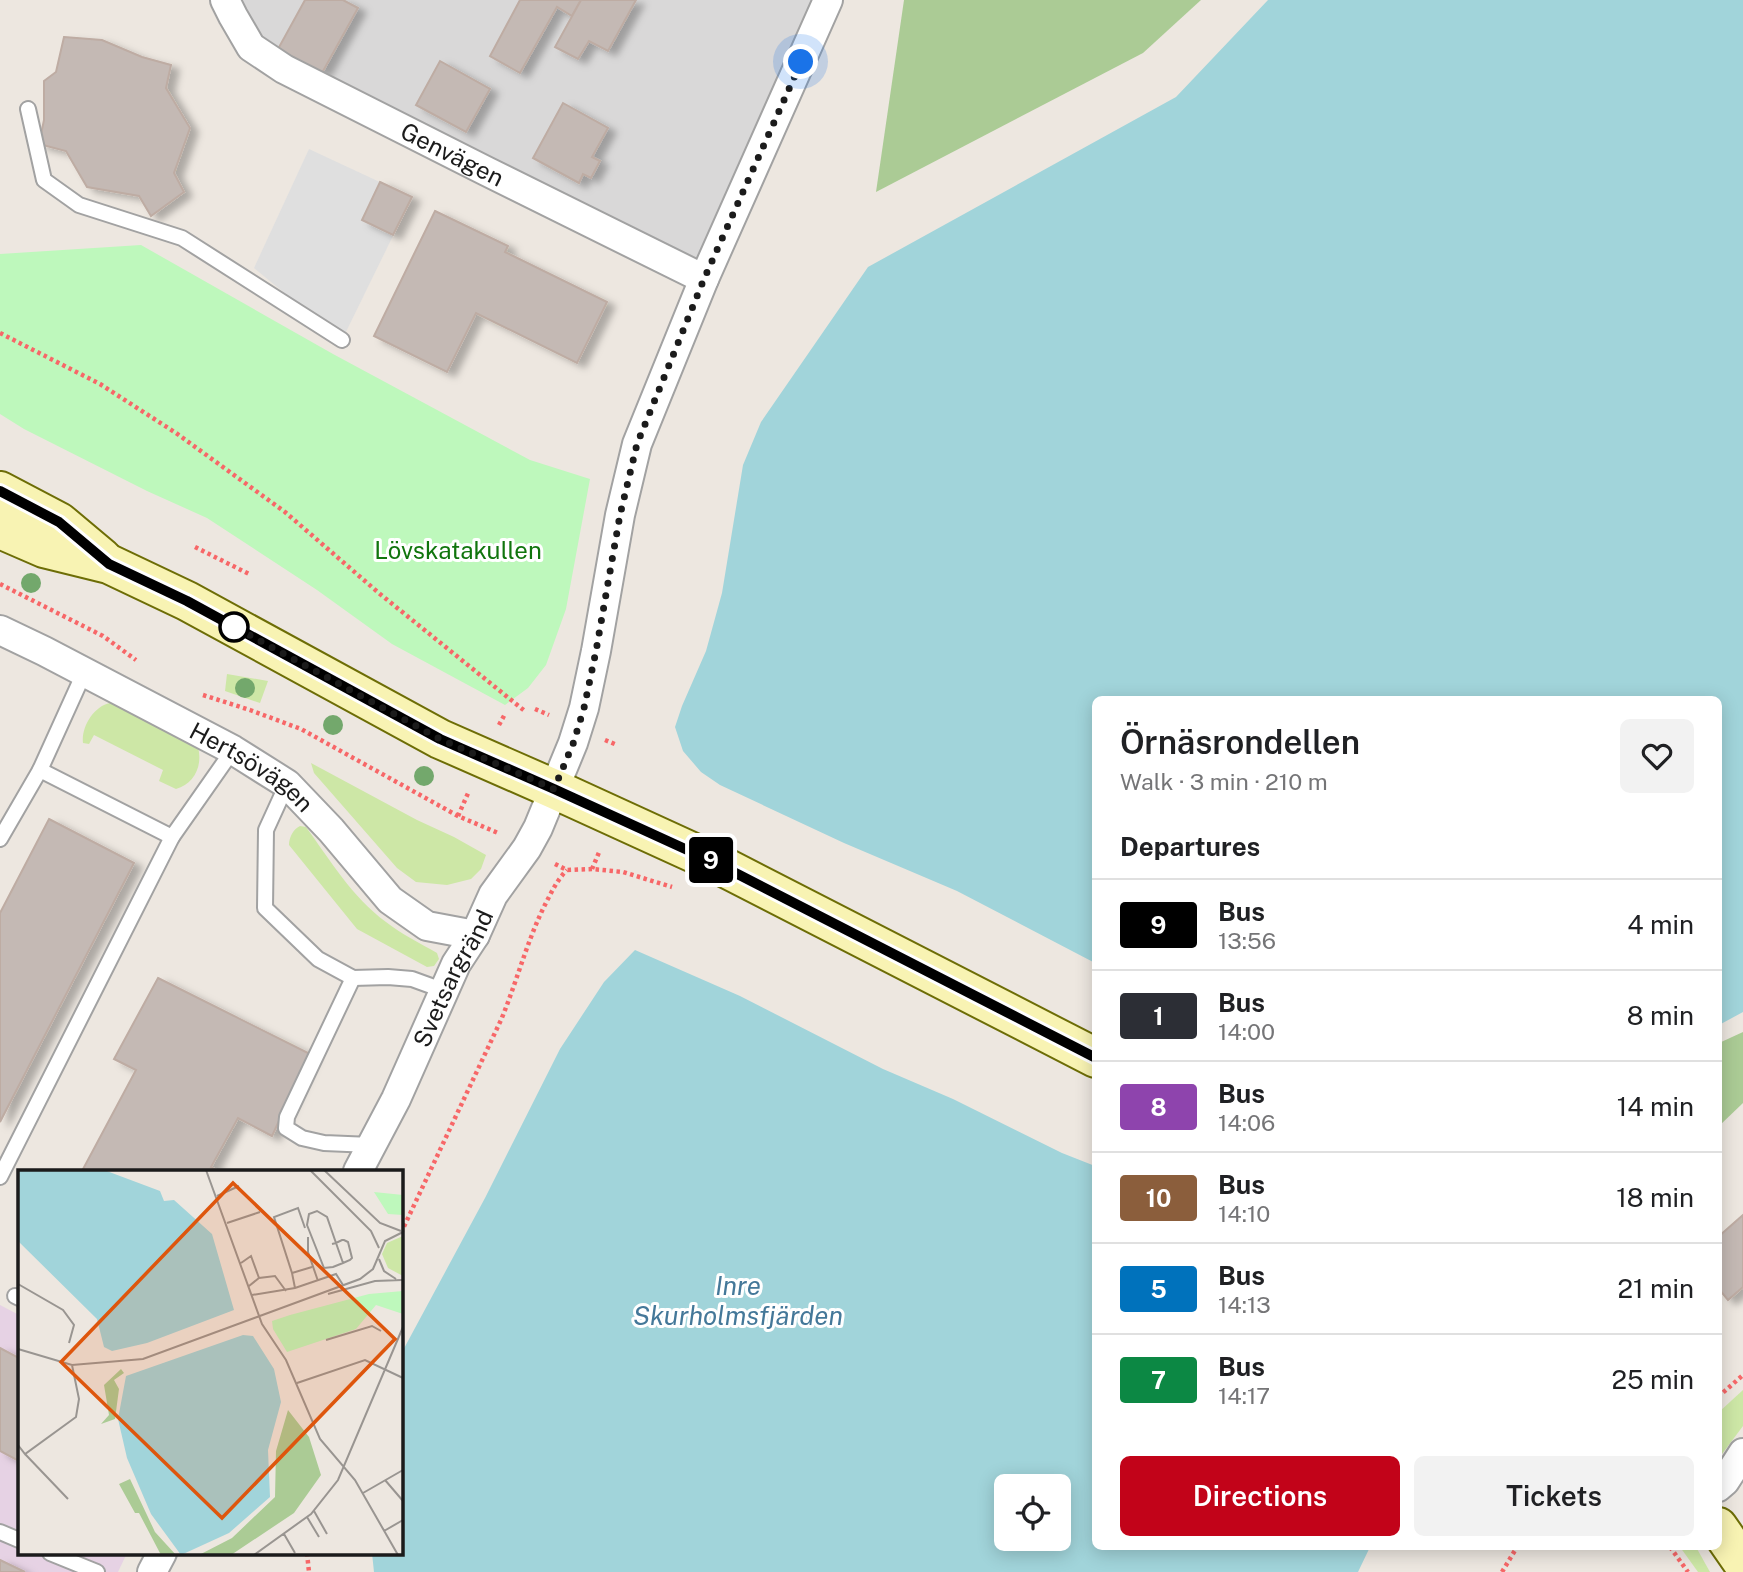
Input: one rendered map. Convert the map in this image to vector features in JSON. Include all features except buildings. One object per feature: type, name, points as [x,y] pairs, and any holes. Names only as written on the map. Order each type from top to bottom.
[{"type":"main road","points":[[0,491],[59,522],[109,564]]},
{"type":"main road","points":[[0,529],[44,548],[109,564],[187,601],[440,739],[718,864],[1092,1056]]},
{"type":"main road","points":[[1722,1533],[1743,1563]]},
{"type":"street","name":"Genvägen","points":[[225,0],[251,47],[284,69],[704,279]]},
{"type":"street","name":"Svetsargränd","points":[[358,1170],[396,1099],[456,964],[475,935],[493,895],[533,838],[573,744],[584,708],[620,515],[637,444],[704,279],[828,0]]},
{"type":"street","name":"Hertsövägen","points":[[0,630],[233,750],[287,784],[331,830],[390,900],[427,926],[475,935]]},
{"type":"street","points":[[1722,1484],[1743,1454]]},
{"type":"street","points":[[152,1572],[161,1554]]},
{"type":"lane","points":[[27,109],[44,180],[79,205],[182,238],[342,340]]},
{"type":"lane","points":[[0,839],[40,770],[84,673]]},
{"type":"lane","points":[[0,1177],[172,837],[233,750]]},
{"type":"lane","points":[[40,770],[172,837]]},
{"type":"lane","points":[[287,784],[266,830],[265,908],[318,959],[353,978],[412,979],[445,991]]},
{"type":"lane","points":[[353,978],[287,1117],[286,1128],[302,1138],[324,1143],[371,1145]]},
{"type":"lane","points":[[0,1532],[18,1540]]},
{"type":"lane","points":[[52,1554],[97,1572]]},
{"type":"path","points":[[0,333],[100,384],[177,433],[285,512],[380,594],[526,712]]},
{"type":"path","points":[[195,547],[251,575]]},
{"type":"path","points":[[402,1231],[501,1020],[541,911],[559,878],[567,870]]},
{"type":"path","points":[[1722,1393],[1743,1375]]},
{"type":"path","points":[[1502,1572],[1515,1550]]},
{"type":"path","points":[[1672,1550],[1688,1572]]},
{"type":"path","points":[[307,1554],[309,1572]]},
{"type":"shaded area","points":[[227,0],[828,0],[699,278],[285,72]]},
{"type":"shaded area","points":[[309,149],[412,197],[342,340],[254,268]]},
{"type":"shaded area","points":[[0,1305],[18,1314],[18,1554],[127,1554],[118,1572],[0,1572]]},
{"type":"green space","points":[[904,0],[1201,0],[1143,53],[876,192]]},
{"type":"green space","name":"Lövskatakullen","points":[[141,245],[333,354],[530,460],[590,479],[566,609],[546,665],[528,688],[505,705],[392,644],[317,590],[207,518],[147,491],[24,429],[0,414],[0,254]]},
{"type":"green space","points":[[227,674],[268,681],[260,703],[225,691]]},
{"type":"green space","points":[[110,703],[198,747],[198,767],[192,779],[176,789],[159,781],[163,770],[94,735],[89,744],[83,743],[84,730],[90,718],[99,708]]},
{"type":"green space","points":[[311,763],[486,855],[481,869],[471,879],[447,885],[416,882],[397,868],[314,773]]},
{"type":"green space","points":[[300,826],[306,827],[342,878],[374,912],[437,953],[439,959],[434,966],[427,967],[357,929],[289,845],[292,834]]},
{"type":"green space","points":[[1743,1032],[1743,1103],[1722,1123],[1722,1042]]},
{"type":"green space","points":[[1743,1390],[1743,1426],[1722,1454],[1722,1409]]},
{"type":"green space","points":[[1682,1550],[1698,1550],[1710,1572],[1698,1572]]},
{"type":"water","points":[[1268,0],[1743,0],[1743,1012],[1722,1023],[1722,696],[1092,696],[1092,961],[957,891],[844,843],[720,785],[701,772],[683,751],[675,727],[706,651],[722,593],[743,465],[761,422],[868,267],[1176,97]]},
{"type":"water","name":"Inre Skurholmsfjärden","points":[[635,950],[740,996],[883,1069],[1092,1165],[1092,1550],[1369,1550],[1358,1572],[374,1572],[372,1554],[402,1554],[402,1352],[485,1198],[560,1049],[604,982]]},
{"type":"bus line","name":"9","points":[[0,491],[59,522],[109,564],[187,601],[440,739],[718,864],[1092,1056]]},
{"type":"route","points":[[234,627],[231,625],[440,739],[554,789],[573,744],[584,708],[620,515],[637,444],[704,279],[801,62]]}]
